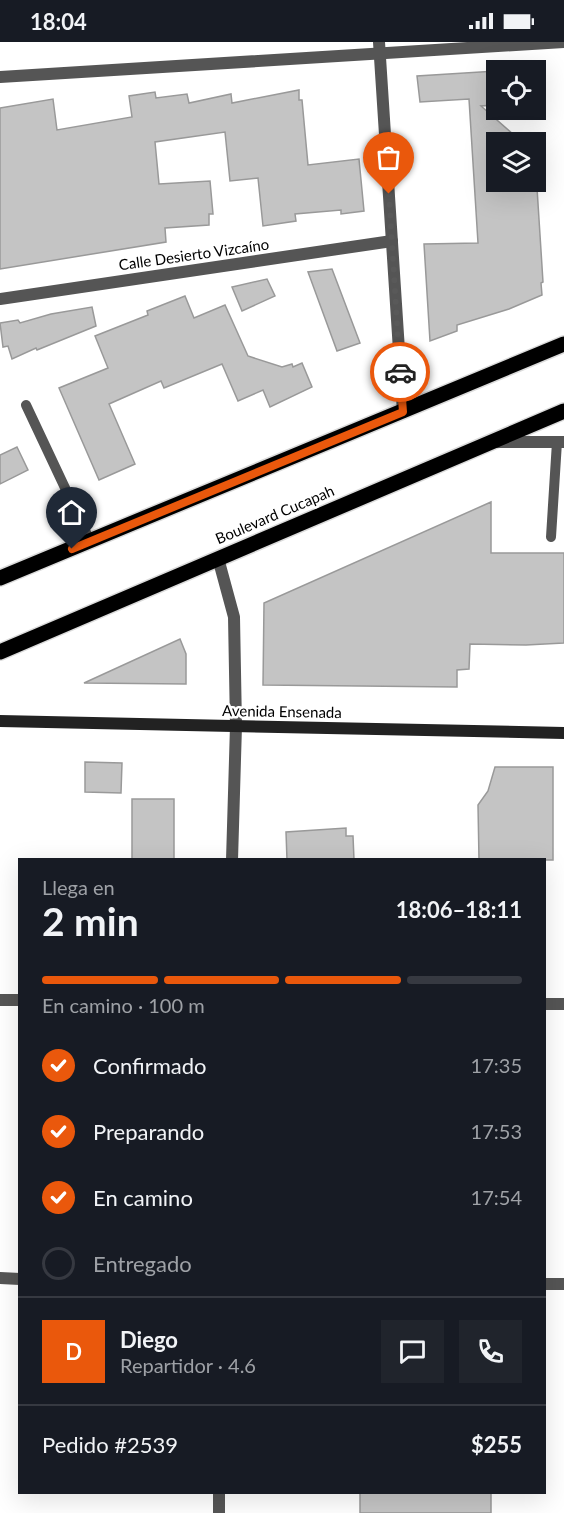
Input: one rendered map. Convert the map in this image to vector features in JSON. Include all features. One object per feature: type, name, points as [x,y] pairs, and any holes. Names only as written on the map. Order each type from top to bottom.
[{"type":"main road","points":[[0,578],[564,344]]},
{"type":"main road","name":"Boulevard Cucapah","points":[[0,652],[564,411]]},
{"type":"street","points":[[0,77],[380,48],[564,42]]},
{"type":"street","points":[[380,48],[403,412]]},
{"type":"street","name":"Calle Desierto Vizcaíno","points":[[0,299],[392,241]]},
{"type":"street","points":[[490,442],[560,442]]},
{"type":"street","points":[[218,558],[234,617],[236,726],[232,858]]},
{"type":"street","name":"Avenida Ensenada","points":[[0,721],[564,733]]},
{"type":"street","points":[[0,1000],[18,1000]]},
{"type":"street","points":[[546,1004],[564,1005]]},
{"type":"street","points":[[0,1278],[18,1279]]},
{"type":"street","points":[[546,1284],[564,1284]]},
{"type":"street","points":[[219,1494],[219,1513]]},
{"type":"lane","points":[[26,405],[90,541]]},
{"type":"lane","points":[[551,537],[560,442]]},
{"type":"building","points":[[486,72],[486,106],[481,106],[486,110],[486,120],[497,120],[511,132],[486,132],[486,192],[537,192],[543,282],[541,283],[542,295],[509,309],[457,325],[457,331],[430,341],[424,244],[478,243],[469,99],[420,102],[417,76]]},
{"type":"building","points":[[299,90],[308,165],[359,159],[364,211],[341,214],[341,210],[295,214],[296,221],[263,226],[258,178],[230,181],[225,132],[155,142],[159,184],[210,181],[213,214],[209,214],[209,225],[165,228],[166,242],[0,269],[0,108],[53,99],[57,130],[132,117],[129,96],[155,92],[156,98],[187,94],[189,103],[231,94],[232,103]]},
{"type":"building","points":[[332,269],[360,343],[337,351],[308,272]]},
{"type":"building","points":[[267,279],[275,296],[242,311],[232,287]]},
{"type":"building","points":[[185,296],[194,318],[225,305],[248,356],[282,367],[292,364],[293,367],[302,363],[312,387],[270,407],[263,390],[238,401],[222,364],[164,388],[161,381],[109,404],[135,464],[99,480],[59,388],[108,368],[95,336],[148,315],[147,311]]},
{"type":"building","points":[[92,307],[96,326],[12,359],[8,346],[3,347],[0,323],[18,320],[20,323],[51,314]]},
{"type":"building","points":[[17,447],[28,470],[0,484],[0,455]]},
{"type":"building","points":[[491,502],[491,553],[564,553],[564,643],[470,644],[469,669],[457,670],[457,687],[263,685],[264,603]]},
{"type":"building","points":[[180,639],[186,654],[186,684],[84,683]]},
{"type":"building","points":[[85,762],[122,763],[121,793],[85,792]]},
{"type":"building","points":[[495,767],[553,767],[553,860],[546,860],[546,858],[479,858],[478,805],[488,791]]},
{"type":"building","points":[[132,799],[174,799],[174,858],[132,858]]},
{"type":"building","points":[[346,828],[346,836],[353,836],[354,858],[287,858],[286,832]]},
{"type":"building","points":[[360,1494],[491,1494],[491,1513],[360,1513]]},
{"type":"way so far","points":[[389,194],[400,372]]},
{"type":"route","points":[[72,549],[403,412],[400,372]]}]
